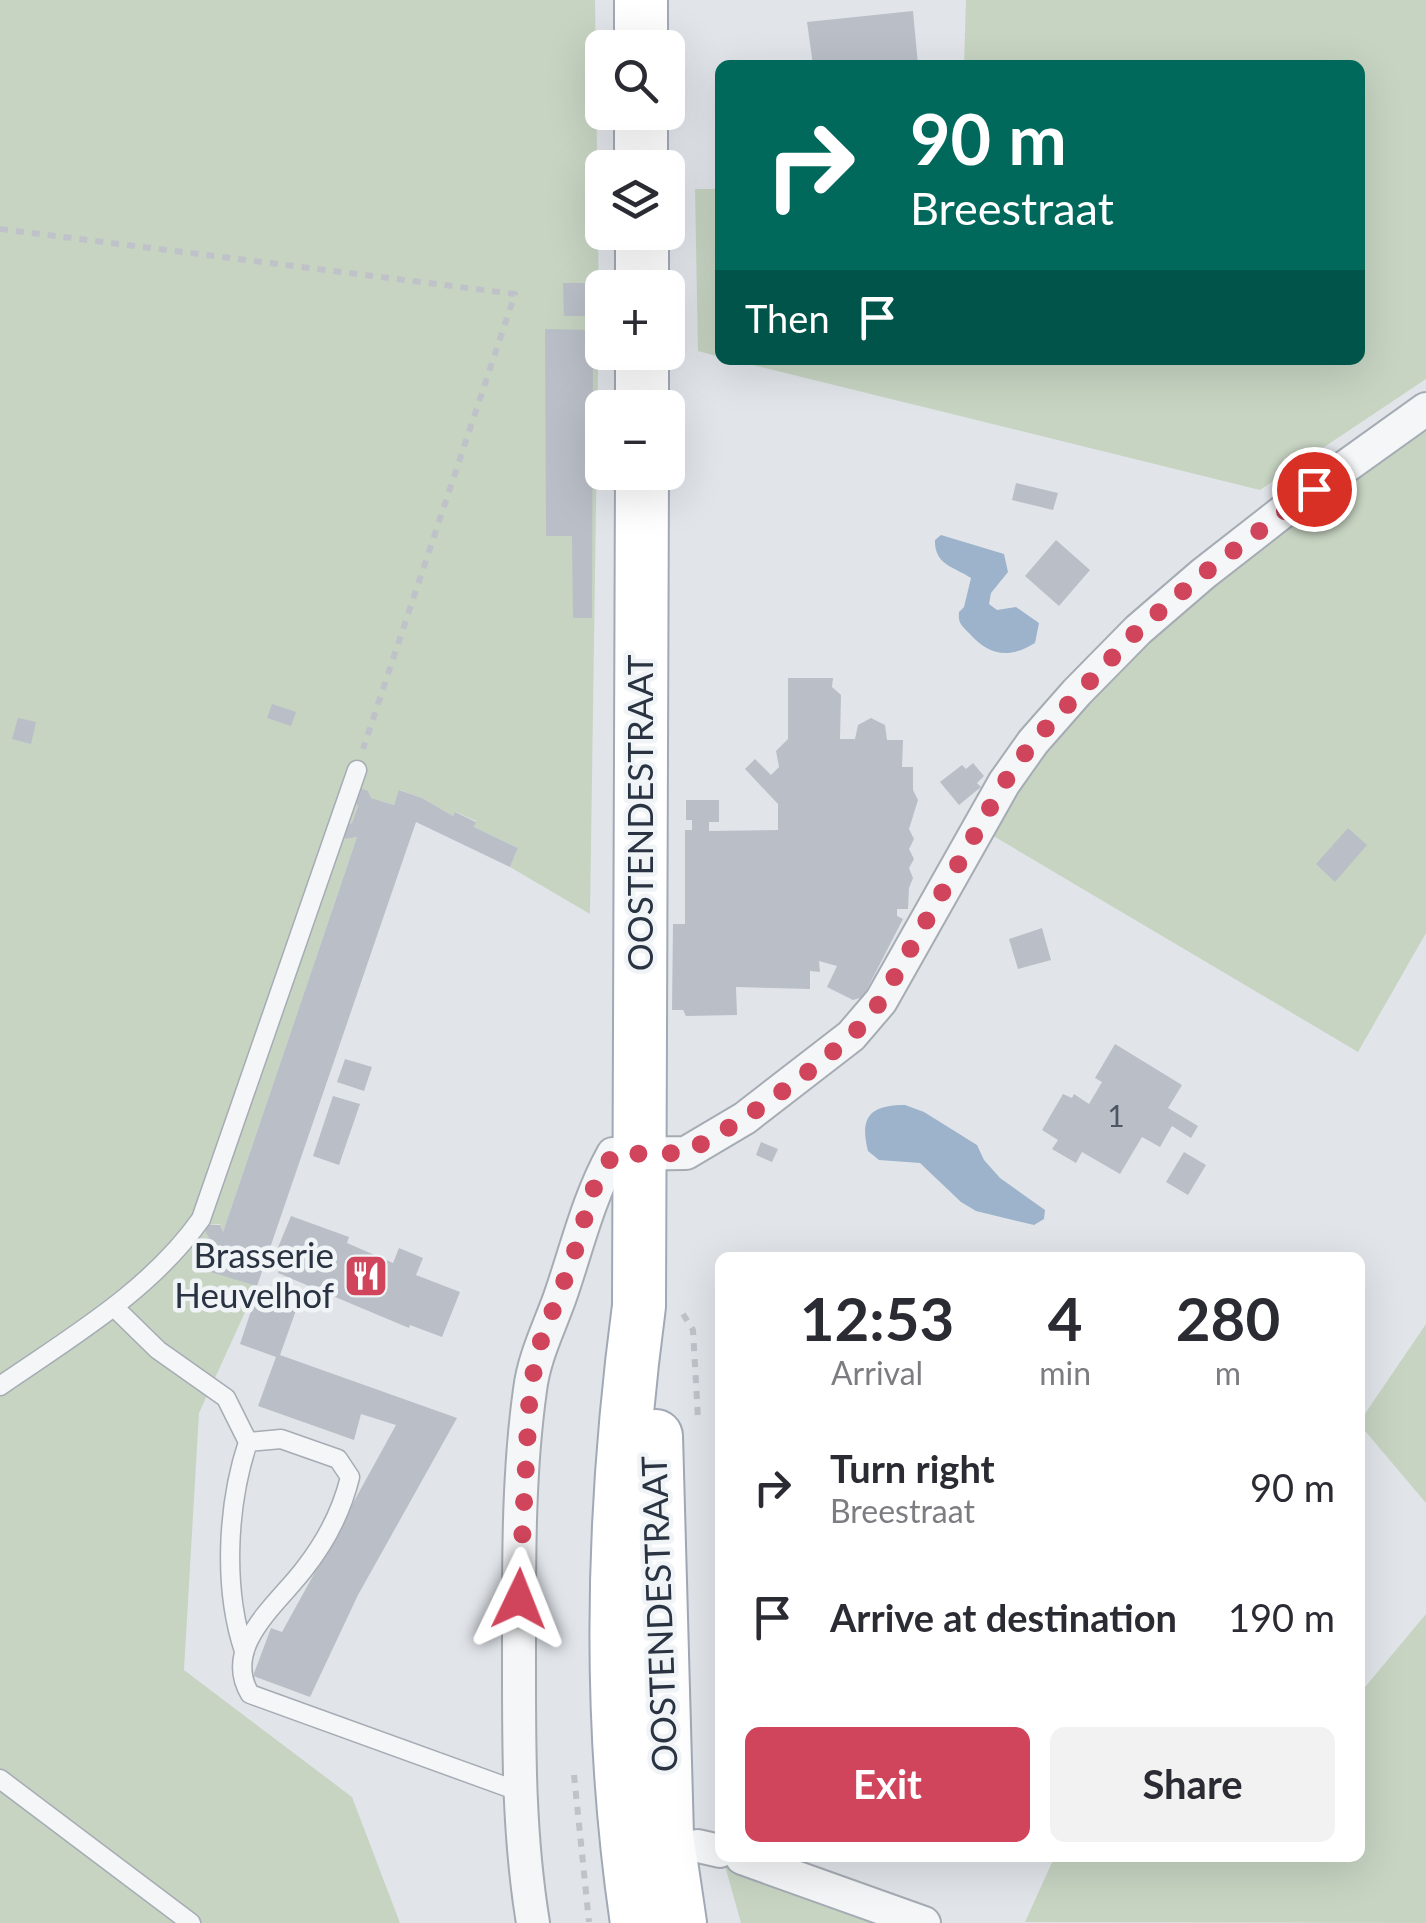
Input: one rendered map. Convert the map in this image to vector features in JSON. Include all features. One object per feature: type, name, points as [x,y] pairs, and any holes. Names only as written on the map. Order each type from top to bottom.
[{"type":"main road","points":[[641,0],[641,30]]},
{"type":"main road","name":"OOSTENDESTRAAT","points":[[637,1923],[624,1833],[617,1720],[620,1553],[628,1403],[639,1306],[642,490]]},
{"type":"main road","name":"OOSTENDESTRAAT","points":[[639,1306],[653,1385],[661,1544],[666,1816],[680,1923]]},
{"type":"street","points":[[534,1923],[525,1875],[518,1791],[519,1599],[530,1388],[541,1341],[572,1261],[593,1190],[613,1154],[686,1153],[745,1118],[852,1036],[881,1001],[1004,783],[1076,692],[1138,630],[1203,574],[1426,409]]},
{"type":"street","points":[[753,1862],[924,1923]]},
{"type":"lane","points":[[0,1386],[114,1307],[177,1252],[201,1219],[357,770]]},
{"type":"lane","points":[[114,1307],[158,1350],[226,1398],[248,1442],[241,1464],[228,1570],[232,1617],[244,1651]]},
{"type":"lane","points":[[248,1442],[281,1438],[338,1460],[350,1478],[343,1506],[306,1567],[266,1613],[244,1651],[241,1678],[250,1694],[518,1791]]},
{"type":"lane","points":[[0,1779],[191,1923]]},
{"type":"path","points":[[0,229],[514,294],[357,770]]},
{"type":"green space","points":[[0,0],[595,0],[595,30],[585,30],[585,130],[597,130],[597,150],[585,150],[585,250],[598,250],[599,270],[585,270],[585,370],[598,370],[598,390],[585,390],[585,490],[596,490],[590,914],[510,867],[518,848],[474,827],[476,821],[456,812],[453,816],[400,790],[394,805],[371,798],[368,791],[353,799],[358,806],[352,823],[344,826],[346,839],[357,837],[223,1232],[220,1224],[207,1225],[209,1238],[203,1255],[193,1264],[257,1286],[199,1413],[184,1670],[352,1797],[400,1923],[0,1923]]},
{"type":"green space","points":[[966,0],[1426,0],[1426,379],[1260,490],[753,365],[1365,365],[1365,60],[964,60]]},
{"type":"green space","points":[[695,189],[715,189],[715,356],[698,351]]},
{"type":"green space","points":[[1426,431],[1426,933],[1358,1052],[990,834],[1028,771],[1090,696],[1224,574]]},
{"type":"green space","points":[[1426,1324],[1426,1503],[1365,1431],[1365,1414]]},
{"type":"green space","points":[[1426,1614],[1426,1923],[1025,1922],[1052,1862],[1365,1862],[1365,1687]]},
{"type":"green space","points":[[725,1866],[860,1916],[883,1923],[741,1923]]},
{"type":"water","points":[[941,535],[1004,554],[1008,572],[991,593],[989,604],[997,610],[1016,607],[1039,623],[1035,643],[1000,653],[984,647],[964,628],[959,612],[964,607],[971,578],[938,555],[935,540]]},
{"type":"water","points":[[905,1105],[924,1112],[977,1145],[1000,1178],[1045,1210],[1044,1219],[1034,1225],[976,1211],[920,1163],[879,1160],[868,1151],[865,1129],[870,1115],[884,1107]]},
{"type":"building","points":[[913,11],[918,60],[812,60],[807,22]]},
{"type":"building","points":[[563,283],[585,283],[585,316],[564,316]]},
{"type":"building","points":[[545,329],[585,330],[585,370],[593,370],[593,390],[585,390],[585,490],[592,490],[592,618],[573,618],[572,536],[546,536]]},
{"type":"building","points":[[1016,483],[1058,493],[1053,510],[1012,500]]},
{"type":"building","points":[[1056,540],[1090,570],[1059,606],[1025,576]]},
{"type":"building","points":[[788,678],[833,678],[832,687],[841,695],[840,739],[855,739],[858,725],[871,718],[885,725],[887,740],[903,740],[902,767],[913,767],[913,790],[918,800],[909,829],[914,839],[909,849],[914,859],[909,868],[913,878],[908,909],[897,909],[897,916],[903,919],[863,997],[853,1000],[827,987],[837,966],[819,961],[820,972],[810,971],[810,989],[736,987],[737,1015],[686,1016],[683,1010],[672,1010],[673,924],[685,924],[685,830],[692,830],[692,820],[686,820],[686,800],[719,800],[719,822],[709,822],[709,831],[778,830],[778,804],[745,769],[755,759],[771,775],[779,767],[776,751],[788,739]]},
{"type":"building","points":[[272,704],[296,712],[291,726],[267,718]]},
{"type":"building","points":[[18,718],[36,722],[31,744],[12,739]]},
{"type":"building","points":[[973,763],[984,776],[977,783],[981,787],[959,805],[940,782],[962,765],[966,769]]},
{"type":"building","points":[[362,789],[371,798],[394,805],[399,790],[422,798],[453,816],[455,812],[476,822],[474,827],[518,848],[510,867],[416,822],[257,1286],[203,1273],[193,1264],[203,1255],[209,1238],[207,1225],[220,1225],[223,1232],[357,837],[346,839],[342,833],[344,826],[352,823],[358,806],[353,799],[355,792]]},
{"type":"building","points":[[1348,828],[1367,845],[1335,882],[1316,864]]},
{"type":"building","points":[[1042,928],[1051,960],[1018,969],[1009,939]]},
{"type":"building","points":[[1115,1044],[1182,1085],[1168,1108],[1198,1126],[1191,1138],[1172,1126],[1160,1147],[1142,1137],[1120,1174],[1082,1152],[1076,1163],[1052,1149],[1058,1140],[1042,1130],[1063,1094],[1072,1098],[1074,1094],[1089,1104],[1102,1082],[1095,1078]]},
{"type":"building","points":[[345,1059],[372,1067],[364,1091],[337,1082]]},
{"type":"building","points":[[333,1096],[360,1104],[339,1165],[313,1156]]},
{"type":"building","points":[[761,1142],[778,1149],[772,1162],[756,1155]]},
{"type":"building","points":[[1184,1152],[1206,1165],[1188,1195],[1166,1182]]},
{"type":"building","points":[[291,1216],[349,1237],[347,1243],[393,1263],[399,1248],[423,1258],[416,1275],[460,1292],[442,1337],[410,1325],[409,1328],[278,1273],[281,1266],[272,1262]]},
{"type":"building","points":[[259,1287],[299,1302],[280,1355],[457,1418],[358,1595],[310,1697],[253,1676],[271,1628],[282,1632],[396,1425],[361,1414],[354,1440],[258,1406],[276,1357],[240,1344]]},
{"type":"place","name":"Brasserie Heuvelhof","points":[[366,1276]]},
{"type":"route","points":[[519,1599],[530,1388],[541,1341],[558,1303],[593,1190],[613,1154],[686,1153],[745,1118],[852,1036],[881,1001],[1004,783],[1033,742],[1138,630],[1203,574],[1314,489]]}]
